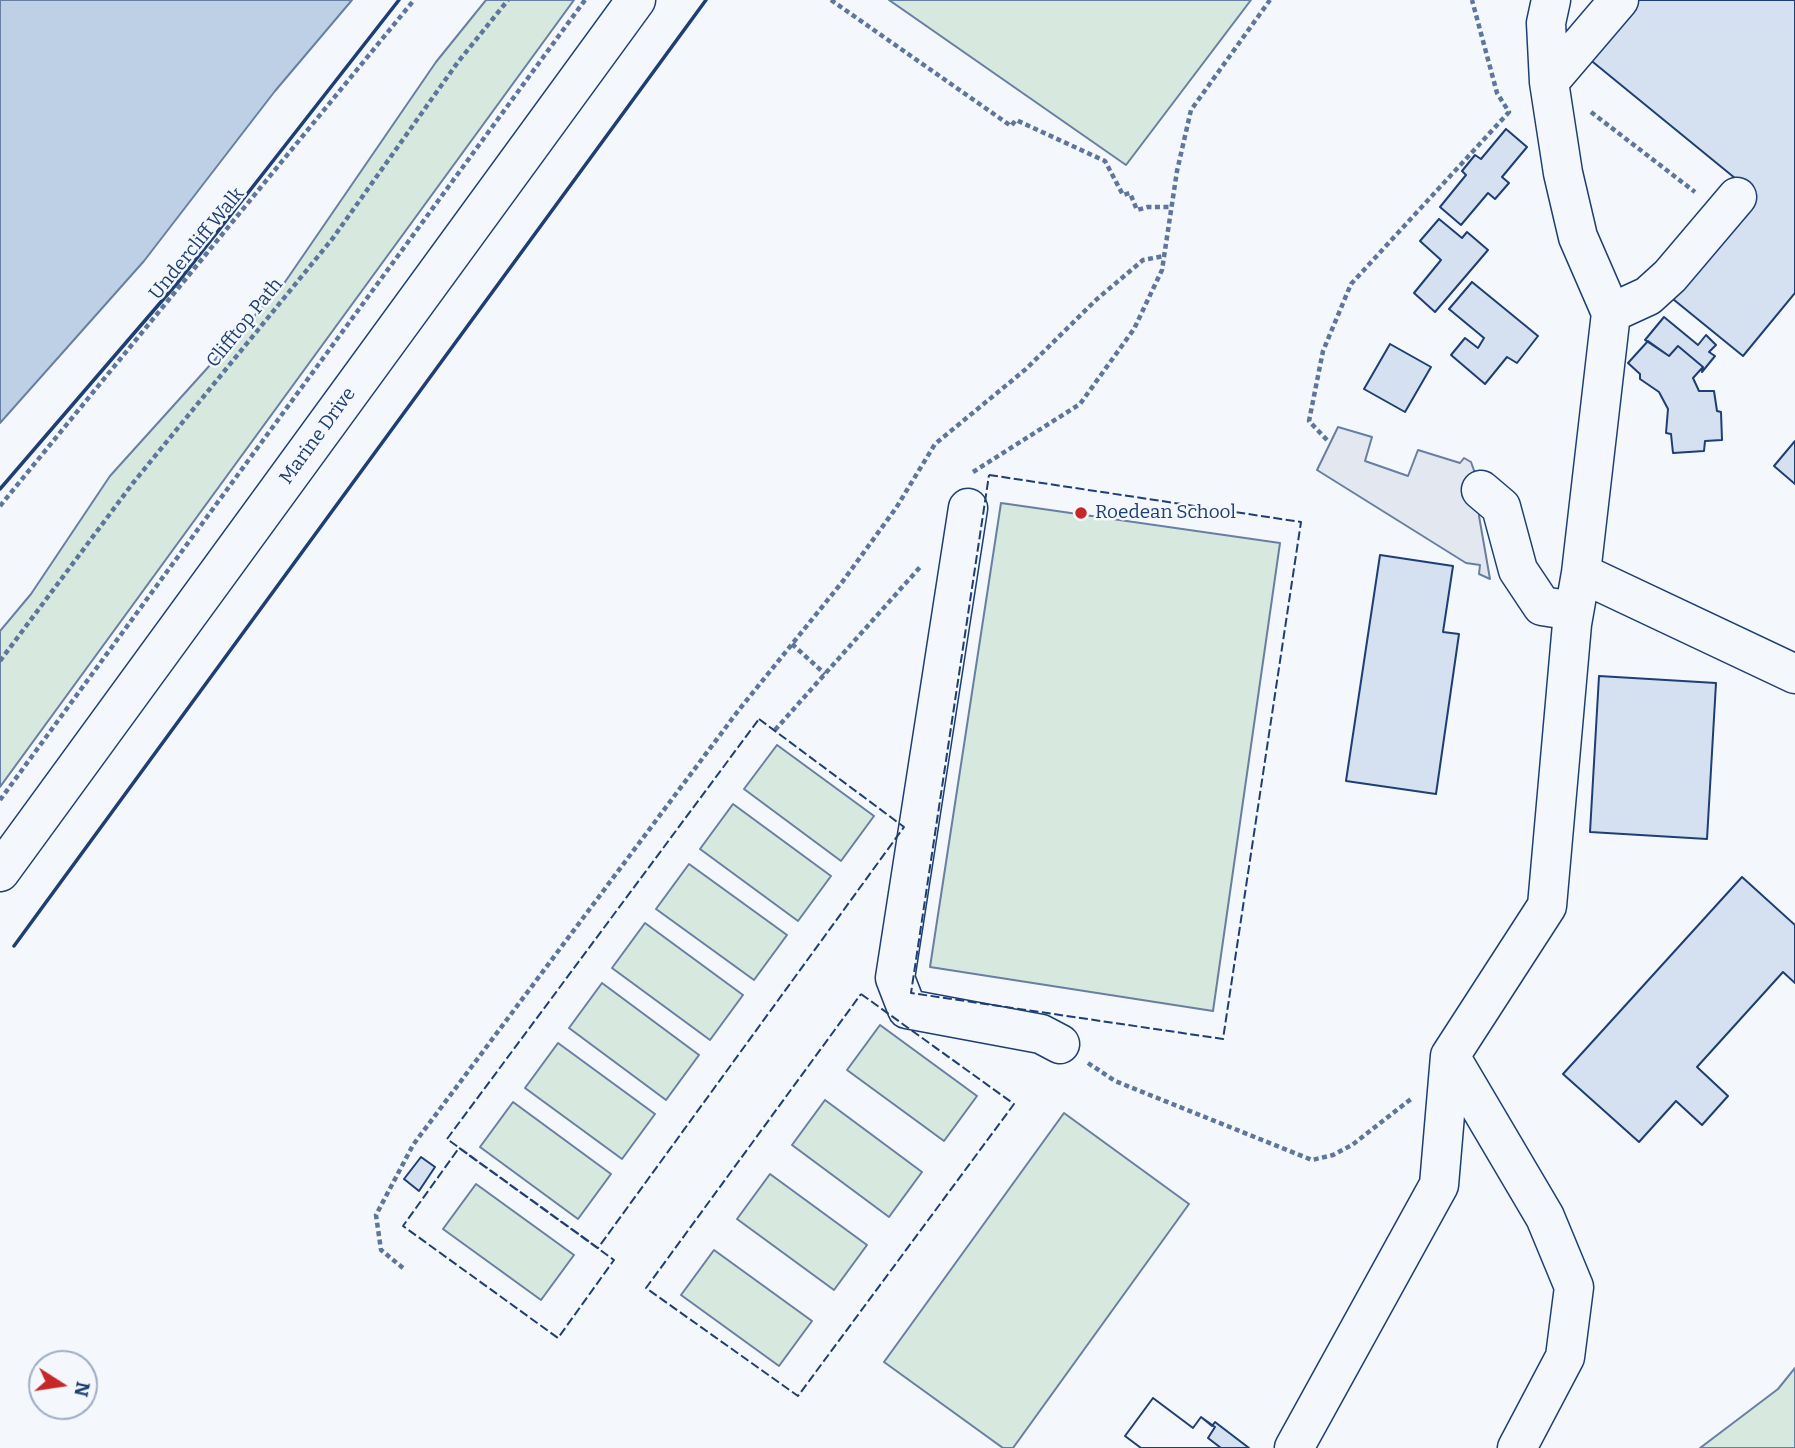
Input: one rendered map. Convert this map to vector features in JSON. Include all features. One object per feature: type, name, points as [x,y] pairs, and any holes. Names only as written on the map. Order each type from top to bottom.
[{"type":"main road","name":"Marine Drive","points":[[0,872],[636,0]]},
{"type":"main road","points":[[1294,1448],[1438,1185],[1450,1056],[1547,906],[1574,611],[1581,573],[1611,313],[1578,237],[1563,173],[1550,86],[1546,23],[1551,0]]},
{"type":"main road","points":[[1550,86],[1619,0]]},
{"type":"main road","points":[[1611,313],[1648,296],[1692,253],[1730,205]]},
{"type":"main road","points":[[1480,491],[1501,507],[1518,570],[1542,606],[1574,611]]},
{"type":"main road","points":[[968,508],[895,978],[907,1009],[1041,1034],[1060,1044]]},
{"type":"main road","points":[[1581,573],[1795,674]]},
{"type":"main road","points":[[1450,1056],[1545,1217],[1574,1287],[1565,1357],[1517,1448]]},
{"type":"path","name":"Undercliff Walk","points":[[0,506],[414,0]]},
{"type":"path","name":"Clifftop Path","points":[[0,661],[133,483],[332,238],[458,62],[508,0]]},
{"type":"path","points":[[0,800],[585,0]]},
{"type":"path","points":[[831,0],[1011,126],[1016,120],[1105,161],[1123,195],[1130,193],[1137,210],[1147,207],[1171,208]]},
{"type":"path","points":[[968,508],[973,470],[1017,446],[1080,404],[1134,329],[1162,270],[1171,208],[1192,110],[1270,0]]},
{"type":"path","points":[[1327,440],[1309,421],[1323,351],[1351,284],[1510,112],[1493,82],[1472,0]]},
{"type":"path","points":[[1550,86],[1730,205]]},
{"type":"path","points":[[403,1268],[381,1250],[376,1215],[414,1145],[738,711],[881,529],[935,444],[1026,369],[1097,299],[1143,260],[1164,256]]},
{"type":"path","points":[[775,730],[922,564]]},
{"type":"path","points":[[792,644],[825,674]]},
{"type":"path","points":[[1097,1070],[1115,1081],[1312,1160],[1333,1155],[1352,1145],[1410,1099],[1420,1098]]},
{"type":"shaded area","points":[[486,0],[574,0],[0,787],[0,631],[31,594],[110,476],[285,282],[436,62]]},
{"type":"shaded area","points":[[889,0],[1251,0],[1126,165]]},
{"type":"shaded area","points":[[1338,427],[1372,437],[1365,461],[1408,476],[1418,450],[1460,463],[1464,458],[1471,462],[1481,490],[1479,516],[1490,579],[1479,574],[1480,565],[1466,563],[1317,470]]},
{"type":"shaded area","points":[[1001,503],[1280,543],[1213,1011],[930,967]]},
{"type":"shaded area","points":[[777,745],[874,816],[841,861],[744,789]]},
{"type":"shaded area","points":[[733,804],[831,876],[798,921],[700,849]]},
{"type":"shaded area","points":[[689,864],[787,935],[754,980],[656,909]]},
{"type":"shaded area","points":[[645,923],[743,995],[710,1040],[612,968]]},
{"type":"shaded area","points":[[602,983],[699,1055],[666,1100],[569,1028]]},
{"type":"shaded area","points":[[880,1025],[977,1096],[944,1141],[847,1070]]},
{"type":"shaded area","points":[[558,1043],[655,1114],[622,1159],[525,1088]]},
{"type":"shaded area","points":[[825,1100],[922,1172],[889,1217],[792,1145]]},
{"type":"shaded area","points":[[513,1102],[611,1174],[578,1219],[480,1147]]},
{"type":"shaded area","points":[[1064,1113],[1189,1204],[1013,1448],[1003,1448],[884,1362]]},
{"type":"shaded area","points":[[770,1174],[867,1245],[834,1290],[737,1219]]},
{"type":"shaded area","points":[[476,1184],[574,1255],[541,1300],[443,1229]]},
{"type":"shaded area","points":[[714,1250],[812,1321],[779,1366],[681,1295]]},
{"type":"shaded area","points":[[1795,1368],[1795,1448],[1700,1448],[1778,1389]]},
{"type":"water","points":[[0,0],[352,0],[275,91],[144,261],[0,423]]},
{"type":"building","points":[[1635,0],[1795,0],[1795,293],[1743,356],[1668,295],[1752,192],[1588,58]]},
{"type":"building","points":[[1506,129],[1527,147],[1502,177],[1509,183],[1495,199],[1488,193],[1461,225],[1440,207],[1466,175],[1462,171],[1475,155],[1481,159]]},
{"type":"building","points":[[1439,219],[1462,238],[1467,232],[1488,250],[1435,312],[1414,293],[1441,260],[1420,241]]},
{"type":"building","points":[[1472,282],[1538,336],[1517,363],[1507,357],[1485,384],[1451,355],[1465,338],[1478,348],[1484,338],[1449,309]]},
{"type":"building","points":[[1664,317],[1698,345],[1706,335],[1716,345],[1709,352],[1715,356],[1702,372],[1703,367],[1678,346],[1669,356],[1645,340]]},
{"type":"building","points":[[1648,341],[1669,356],[1678,346],[1703,367],[1693,378],[1699,391],[1714,391],[1717,411],[1721,412],[1722,440],[1705,441],[1704,451],[1673,453],[1671,434],[1666,433],[1668,409],[1659,392],[1640,379],[1640,374],[1628,363]]},
{"type":"building","points":[[1390,344],[1431,367],[1405,412],[1364,389]]},
{"type":"building","points":[[1795,441],[1795,484],[1774,466]]},
{"type":"building","points":[[1380,555],[1453,566],[1443,632],[1459,634],[1436,794],[1346,781]]},
{"type":"building","points":[[1599,676],[1716,683],[1707,839],[1590,832]]},
{"type":"building","points":[[1742,877],[1795,925],[1795,983],[1783,972],[1697,1067],[1728,1096],[1702,1125],[1676,1101],[1639,1142],[1563,1074]]},
{"type":"building","points":[[421,1157],[435,1167],[419,1191],[404,1179]]},
{"type":"building","points":[[1153,1398],[1193,1428],[1201,1417],[1215,1427],[1208,1438],[1221,1448],[1141,1448],[1125,1436]]},
{"type":"building","points":[[1153,1398],[1193,1428],[1201,1417],[1212,1426],[1215,1422],[1249,1448],[1141,1448],[1125,1436]]},
{"type":"fence","points":[[989,475],[1301,522],[1223,1039],[911,993],[989,475]]},
{"type":"fence","points":[[759,719],[904,827],[598,1248],[447,1139],[759,719]]},
{"type":"fence","points":[[861,994],[1014,1104],[798,1396],[646,1288],[861,994]]},
{"type":"fence","points":[[459,1148],[614,1260],[558,1338],[403,1226],[459,1148]]},
{"type":"wall","points":[[0,489],[179,281],[399,0]]},
{"type":"wall","points":[[14,946],[706,0]]},
{"type":"place","name":"Roedean School","points":[[1081,513]]}]
